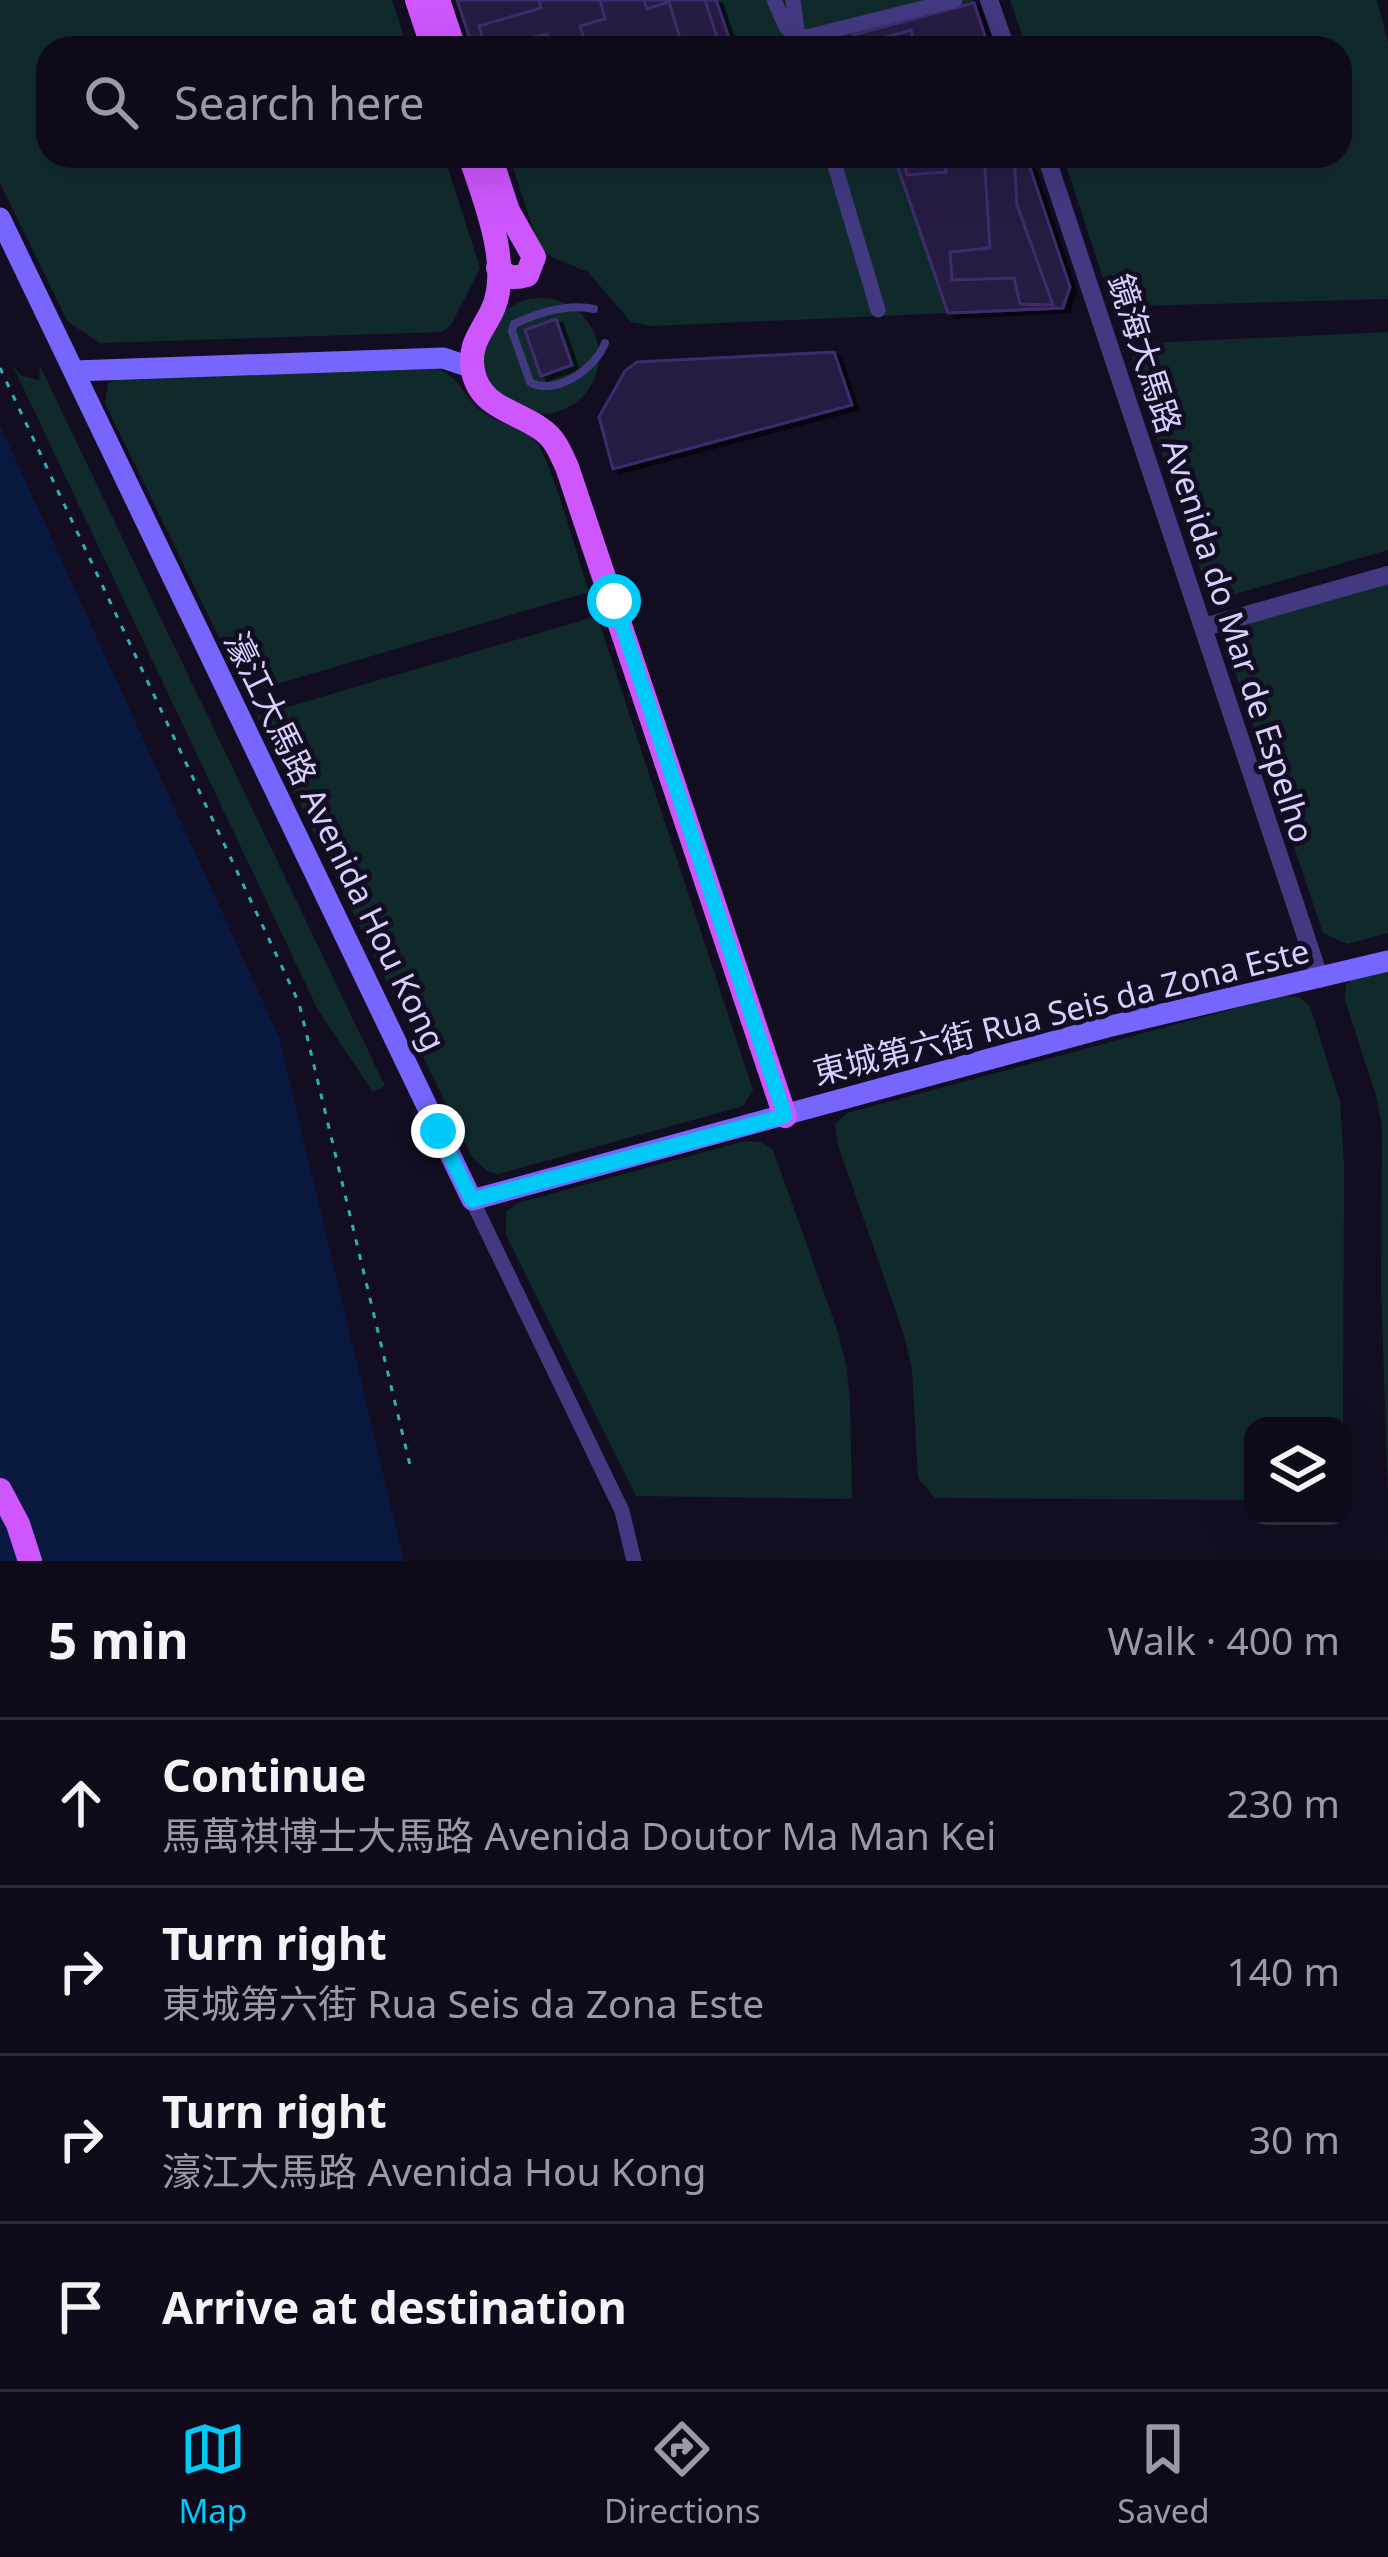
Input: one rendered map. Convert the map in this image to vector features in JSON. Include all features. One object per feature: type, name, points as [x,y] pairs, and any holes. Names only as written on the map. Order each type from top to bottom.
[{"type":"main road","points":[[417,0],[429,36]]},
{"type":"main road","points":[[438,0],[450,36]]},
{"type":"main road","points":[[474,168],[491,220],[498,268],[492,311],[477,332],[473,368],[489,399],[552,438],[567,467],[785,1116]]},
{"type":"main road","points":[[494,168],[508,211],[534,257],[526,275],[517,278],[506,277],[498,268]]},
{"type":"main road","name":"濠江大馬路 Avenida Hou Kong","points":[[0,218],[472,1200]]},
{"type":"main road","points":[[74,371],[442,358],[473,368]]},
{"type":"main road","name":"東城第六街 Rua Seis da Zona Este","points":[[472,1200],[1107,1028],[1388,961]]},
{"type":"main road","points":[[0,1490],[18,1523],[30,1561]]},
{"type":"street","points":[[774,0],[793,36]]},
{"type":"street","points":[[793,0],[798,36]]},
{"type":"street","points":[[827,36],[955,0]]},
{"type":"street","points":[[989,0],[1002,36]]},
{"type":"street","points":[[836,168],[878,310]]},
{"type":"street","name":"鏡海大馬路 Avenida do Mar de Espelho","points":[[1050,168],[1320,979]]},
{"type":"street","points":[[1204,627],[1388,575]]},
{"type":"street","name":"濠江大馬路 Avenida Hou Kong","points":[[472,1200],[622,1511],[634,1561]]},
{"type":"lane","points":[[594,309],[560,309],[514,323],[512,332],[530,382],[544,387],[580,374],[599,359],[605,343]]},
{"type":"path","points":[[0,368],[299,1003],[410,1465]]},
{"type":"green space","points":[[0,0],[392,0],[404,36],[36,36],[36,168],[448,168],[480,268],[451,325],[442,332],[100,343],[68,322],[0,183]]},
{"type":"green space","points":[[457,0],[973,0],[985,36],[469,36]]},
{"type":"green space","points":[[1010,0],[1377,0],[1388,43],[1388,299],[1137,306],[1122,302],[1105,284],[1067,168],[1352,168],[1352,36],[1022,36]]},
{"type":"green space","points":[[513,168],[1030,168],[1070,287],[1063,308],[652,326],[631,322],[588,272],[539,247]]},
{"type":"green space","points":[[541,298],[563,303],[582,315],[594,334],[599,356],[594,378],[582,397],[563,409],[541,414],[519,409],[500,397],[488,378],[483,356],[488,334],[500,315],[519,303]]},
{"type":"green space","points":[[1388,332],[1388,550],[1211,601],[1133,368],[1136,349],[1147,343]]},
{"type":"green space","points":[[13,366],[22,376],[39,380],[40,366],[385,1086],[373,1092],[318,1010]]},
{"type":"green space","points":[[434,368],[455,380],[480,410],[536,442],[557,490],[589,592],[246,693],[105,403],[108,383],[118,378]]},
{"type":"green space","points":[[1388,579],[1388,933],[1347,944],[1323,933],[1220,627]]},
{"type":"green space","points":[[597,616],[753,1090],[743,1106],[498,1174],[488,1172],[472,1157],[257,716]]},
{"type":"green space","points":[[1388,968],[1388,1495],[1381,1287],[1382,1126],[1345,1000],[1346,985],[1355,976]]},
{"type":"green space","points":[[1281,996],[1299,997],[1310,1006],[1340,1102],[1343,1417],[1244,1417],[1244,1500],[935,1498],[918,1478],[912,1369],[904,1335],[838,1145],[835,1124],[847,1113]]},
{"type":"green space","points":[[745,1141],[761,1142],[773,1150],[838,1332],[850,1400],[852,1499],[636,1496],[506,1235],[506,1212],[518,1203]]},
{"type":"water","points":[[0,425],[279,1037],[404,1561],[0,1561]]},
{"type":"building","points":[[457,0],[716,0],[728,36],[469,36]]},
{"type":"building","points":[[539,0],[600,0],[605,19],[580,26],[583,36],[482,36],[479,26],[541,8]]},
{"type":"building","points":[[644,0],[705,0],[716,36],[679,36],[669,2],[647,9]]},
{"type":"building","points":[[974,3],[985,36],[853,36]]},
{"type":"building","points":[[898,168],[1030,168],[1070,287],[1063,308],[948,313]]},
{"type":"building","points":[[906,168],[946,168],[946,172],[907,175]]},
{"type":"building","points":[[985,168],[1015,168],[1017,205],[1053,305],[1020,304],[1014,278],[952,280],[950,252],[990,248]]},
{"type":"building","points":[[556,319],[572,365],[541,376],[525,330]]},
{"type":"building","points":[[834,352],[852,405],[613,469],[599,417],[625,371],[637,362]]},
{"type":"route","points":[[438,1131],[472,1200],[785,1116],[614,601]]}]
